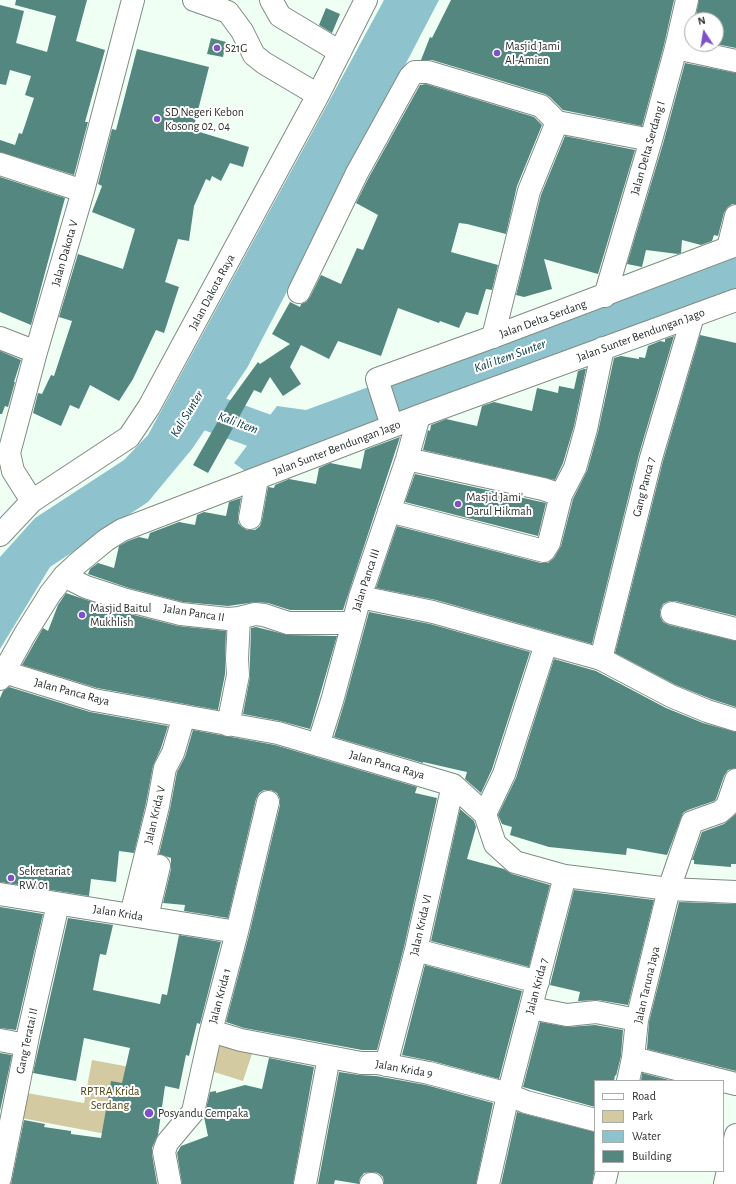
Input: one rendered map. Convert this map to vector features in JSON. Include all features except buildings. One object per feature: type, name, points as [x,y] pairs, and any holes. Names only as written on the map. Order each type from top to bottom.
[{"type":"street","name":"Jalan Dakota V","points":[[32,501],[13,471],[9,453],[36,352],[83,191],[133,0]]},
{"type":"street","points":[[194,0],[228,12],[242,31],[254,55],[264,63],[318,95]]},
{"type":"street","points":[[271,0],[280,16],[340,52]]},
{"type":"street","name":"Jalan Dakota Raya","points":[[0,535],[32,501],[130,437],[149,408],[318,95],[366,0]]},
{"type":"street","name":"Jalan Delta Serdang I","points":[[605,296],[651,140],[676,48],[687,0]]},
{"type":"street","points":[[676,48],[736,61]]},
{"type":"street","points":[[299,292],[351,183],[413,74],[418,71],[428,72],[540,106],[557,122],[651,140]]},
{"type":"street","name":"Jalan Delta Serdang","points":[[493,337],[529,191],[557,122]]},
{"type":"street","points":[[0,164],[83,191]]},
{"type":"street","points":[[732,247],[736,216]]},
{"type":"street","name":"Jalan Delta Serdang","points":[[493,337],[732,247]]},
{"type":"street","name":"Jalan Sunter Bendungan Jago","points":[[2,675],[50,594],[64,576],[78,563],[122,530],[257,479],[392,424],[419,416],[736,300]]},
{"type":"street","name":"Gang Panca 7","points":[[601,659],[651,458],[693,316]]},
{"type":"street","points":[[392,424],[377,379],[493,337]]},
{"type":"street","points":[[0,338],[36,352]]},
{"type":"street","points":[[389,511],[544,551],[549,543],[562,495],[575,468],[586,429],[603,348]]},
{"type":"street","name":"Jalan Panca III","points":[[318,745],[332,701],[352,623],[370,565],[407,459],[419,416]]},
{"type":"street","points":[[407,459],[543,489],[562,495]]},
{"type":"street","points":[[250,518],[257,479]]},
{"type":"street","name":"Jalan Panca II","points":[[64,576],[86,587],[126,600],[195,616],[228,619],[255,614],[264,614],[288,623],[352,623]]},
{"type":"street","points":[[360,597],[433,612],[601,659],[671,696],[707,711],[736,720]]},
{"type":"street","points":[[672,612],[736,629]]},
{"type":"street","points":[[228,724],[238,675],[237,659],[239,618]]},
{"type":"street","points":[[485,814],[504,774],[546,644]]},
{"type":"street","name":"Jalan Panca Raya","points":[[2,675],[94,700],[278,733],[453,785],[485,814],[495,844],[515,862],[565,876],[669,889],[736,892]]},
{"type":"street","name":"Jalan Krida V","points":[[139,916],[165,768],[173,753],[184,716]]},
{"type":"street","name":"Jalan Taruna Jaya","points":[[628,1080],[634,1058],[637,1020],[669,889],[692,822],[720,812],[727,806],[736,780]]},
{"type":"street","name":"Jalan Krida VI","points":[[386,1065],[416,950],[453,785]]},
{"type":"street","name":"Jalan Krida 1","points":[[170,1184],[164,1152],[167,1143],[192,1112],[268,802]]},
{"type":"street","points":[[139,916],[160,863]]},
{"type":"street","name":"Jalan Krida 7","points":[[488,1184],[508,1095],[565,876]]},
{"type":"street","name":"Jalan Krida","points":[[0,894],[236,932]]},
{"type":"street","name":"Gang Teratai II","points":[[0,1178],[26,1045],[58,904]]},
{"type":"street","points":[[416,950],[538,982]]},
{"type":"street","points":[[531,1008],[567,1015],[596,1012],[637,1020]]},
{"type":"street","name":"Jalan Krida 9","points":[[211,1031],[241,1040],[361,1063],[377,1063],[429,1073],[508,1095],[526,1102],[594,1120]]},
{"type":"street","points":[[0,1040],[26,1045]]},
{"type":"street","points":[[305,1184],[330,1057]]},
{"type":"street","points":[[634,1058],[720,1080]]},
{"type":"street","points":[[724,1081],[736,1084]]},
{"type":"street","points":[[725,1184],[736,1136]]},
{"type":"street","points":[[604,1184],[607,1172]]},
{"type":"green space","points":[[221,1040],[253,1051],[243,1081],[211,1071]]},
{"type":"green space","name":"RPTRA Krida Serdang","points":[[92,1060],[141,1069],[127,1138],[16,1117],[21,1092],[84,1103]]},
{"type":"water","name":"Kali Sunter","points":[[384,0],[439,0],[247,368],[192,449],[148,502],[50,567],[0,649],[0,557],[35,518],[124,460],[148,435]]},
{"type":"water","name":"Kali Item Sunter","points":[[736,252],[736,290],[245,471],[234,463],[277,406],[306,410]]},
{"type":"waterway","name":"Kali Item","points":[[192,406],[283,439],[307,431]]},
{"type":"place","name":"S21G","points":[[217,48]]},
{"type":"place","name":"Masjid Jami Al-Amien","points":[[497,53]]},
{"type":"place","name":"SD Negeri Kebon Kosong 02, 04","points":[[157,119]]},
{"type":"place","name":"Masjid Jami' Darul Hikmah","points":[[458,504]]},
{"type":"place","name":"Masjid Baitul Mukhlish","points":[[82,615]]},
{"type":"place","name":"Sekretariat RW 01","points":[[11,878]]},
{"type":"place","name":"Posyandu Cempaka","points":[[149,1113]]}]
